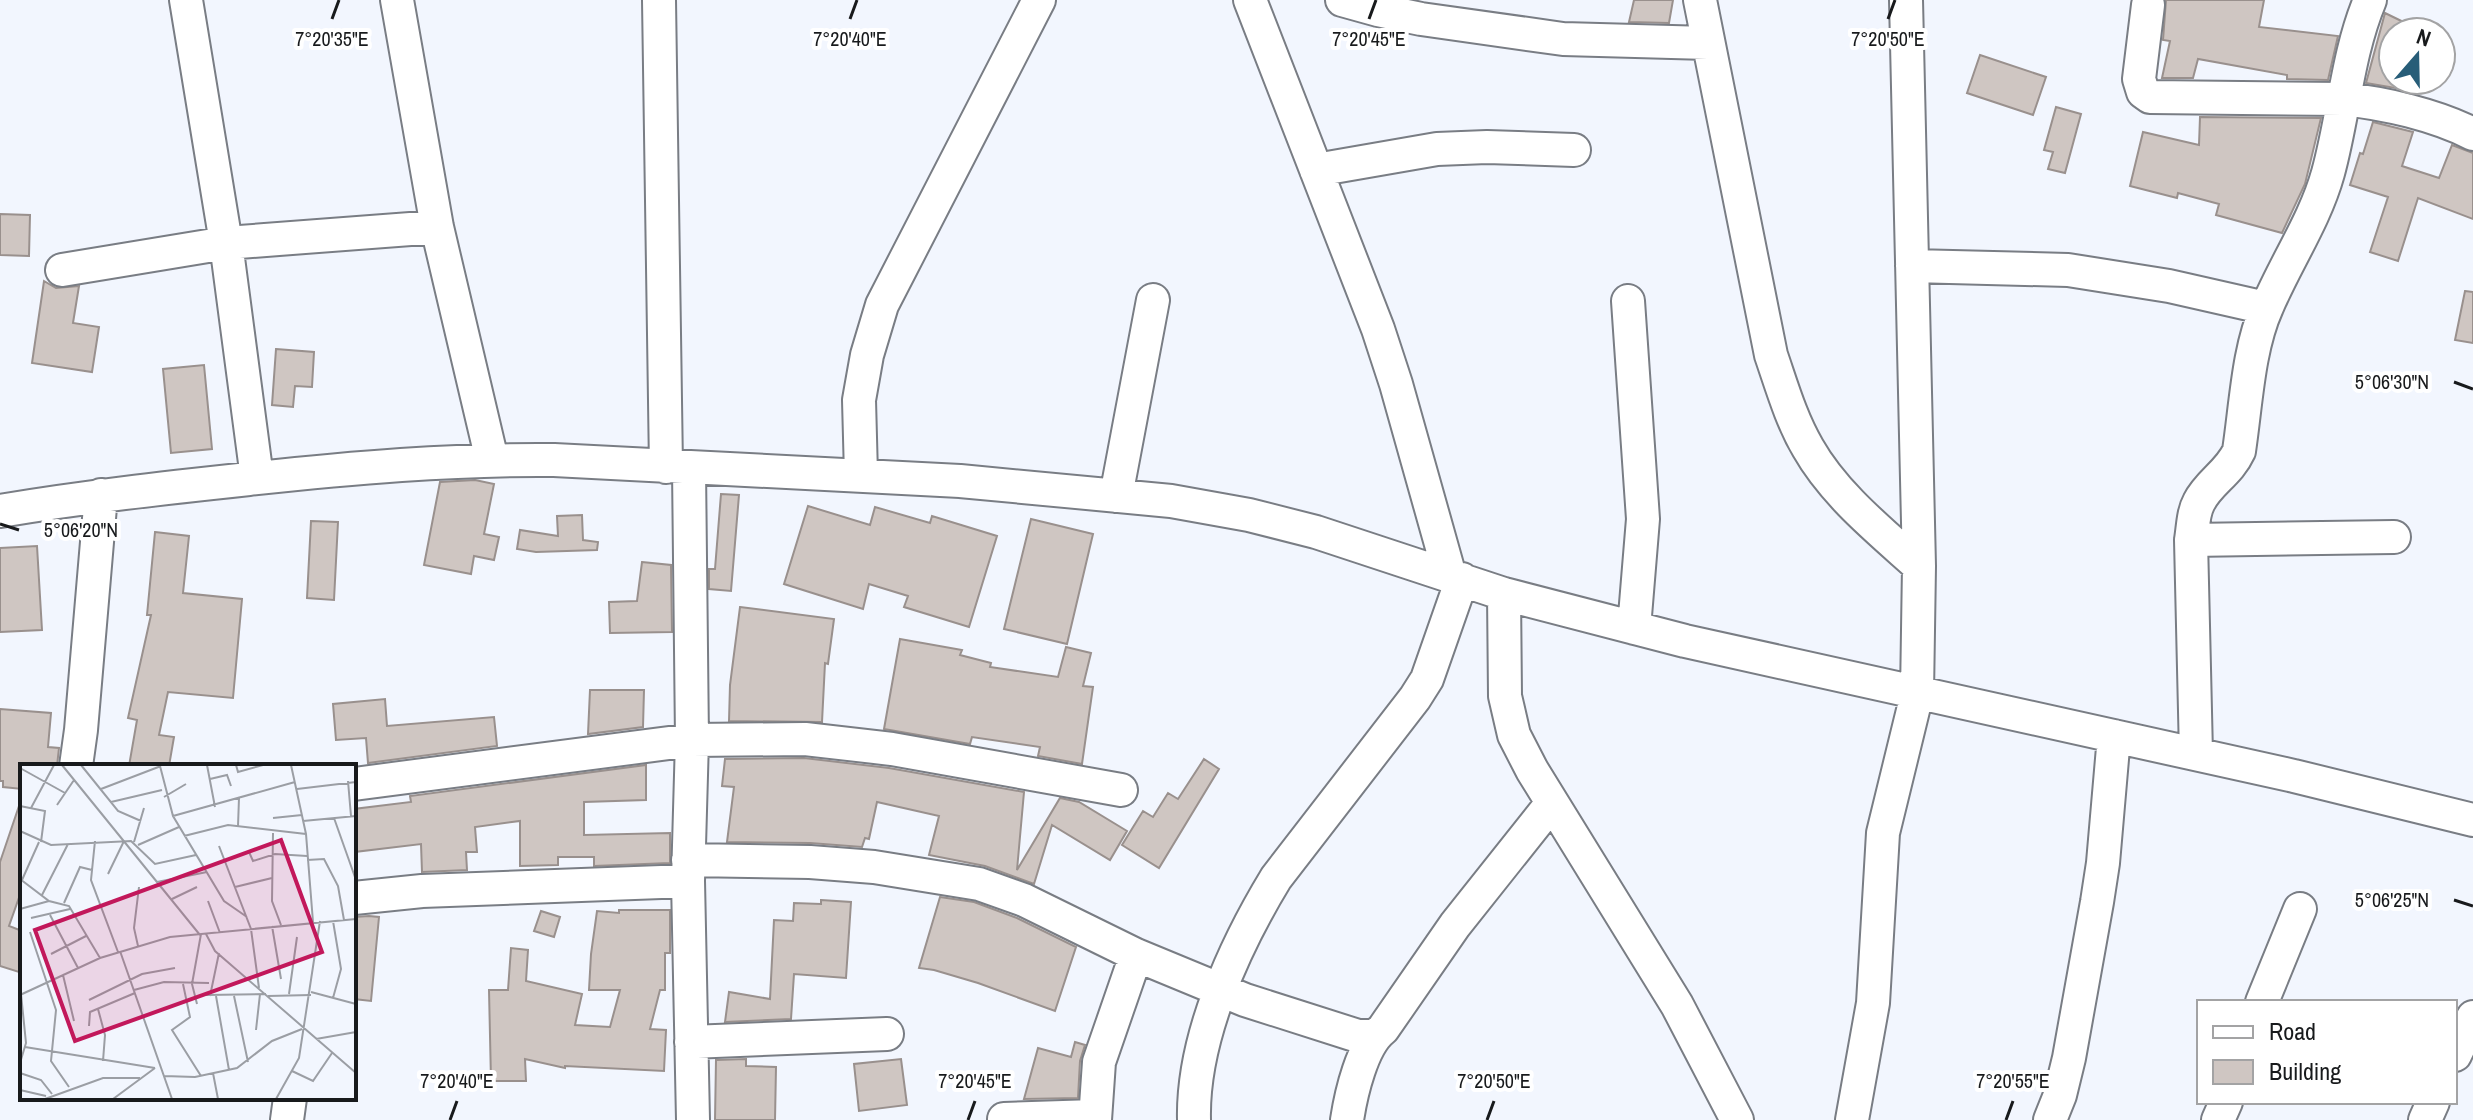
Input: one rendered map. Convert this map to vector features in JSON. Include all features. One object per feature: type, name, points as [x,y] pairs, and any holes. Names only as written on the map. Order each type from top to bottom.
[{"type":"street","points":[[186,0],[226,243],[257,478]]},
{"type":"street","points":[[397,0],[437,227],[492,460]]},
{"type":"street","points":[[659,0],[692,740],[688,871],[693,1120]]},
{"type":"street","points":[[861,475],[859,400],[867,355],[882,305],[1039,0]]},
{"type":"street","points":[[1194,1120],[1193,1095],[1197,1067],[1220,990],[1259,906],[1276,878],[1421,689],[1427,679],[1456,578],[1378,329],[1250,0]]},
{"type":"street","points":[[1342,0],[1421,19],[1563,39],[1708,43]]},
{"type":"street","points":[[1700,0],[1771,355],[1789,411],[1809,451],[1851,504],[1919,566]]},
{"type":"street","points":[[1852,1120],[1873,1003],[1883,833],[1917,694],[1919,566],[1906,0]]},
{"type":"street","points":[[2196,754],[2191,540],[2198,503],[2232,465],[2239,451],[2256,339],[2266,308],[2317,205],[2328,171],[2360,25],[2370,0]]},
{"type":"street","points":[[2148,5],[2139,79],[2143,92],[2150,97],[2370,102],[2457,125],[2473,134]]},
{"type":"street","points":[[1316,170],[1437,149],[1574,150]]},
{"type":"street","points":[[62,270],[226,243],[437,227]]},
{"type":"street","points":[[1912,266],[2084,272],[2169,286],[2266,308]]},
{"type":"street","points":[[1116,496],[1153,300]]},
{"type":"street","points":[[1628,301],[1643,519],[1634,628]]},
{"type":"street","points":[[0,511],[101,495],[342,469],[492,460],[554,460],[861,475],[1171,501],[1249,515],[1316,532],[1504,594],[1634,628],[1917,694],[2294,776],[2473,820]]},
{"type":"street","points":[[76,764],[101,495]]},
{"type":"street","points":[[2191,540],[2394,537]]},
{"type":"street","points":[[1504,594],[1505,696],[1514,735],[1532,770],[1677,1005],[1737,1120]]},
{"type":"street","points":[[2050,1120],[2069,1058],[2097,902],[2114,736]]},
{"type":"street","points":[[356,784],[692,740],[819,740],[892,749],[1121,790]]},
{"type":"street","points":[[1347,1120],[1351,1091],[1374,1036],[1383,1029],[1455,925],[1552,803]]},
{"type":"street","points":[[356,898],[688,871],[823,863],[874,867],[979,884],[1024,900],[1136,955],[1220,990],[1358,1036],[1374,1036]]},
{"type":"street","points":[[2263,1000],[2300,909]]},
{"type":"street","points":[[1004,1119],[1095,1118],[1099,1062],[1136,955]]},
{"type":"street","points":[[2457,1051],[2473,1017]]},
{"type":"street","points":[[691,1042],[887,1034]]},
{"type":"street","points":[[287,1120],[290,1100]]},
{"type":"building","points":[[1634,0],[1673,0],[1669,23],[1629,22]]},
{"type":"building","points":[[2166,0],[2264,0],[2259,27],[2338,36],[2328,80],[2287,79],[2287,75],[2198,59],[2193,78],[2162,78],[2170,41],[2163,40]]},
{"type":"building","points":[[2377,42],[2377,85],[2366,83]]},
{"type":"building","points":[[1980,55],[2046,77],[2033,115],[1967,93]]},
{"type":"building","points":[[2056,107],[2081,114],[2065,173],[2048,169],[2053,152],[2044,150]]},
{"type":"building","points":[[2200,117],[2321,118],[2305,184],[2282,233],[2216,215],[2219,204],[2178,193],[2177,198],[2130,186],[2143,132],[2199,145]]},
{"type":"building","points":[[2373,122],[2413,132],[2402,166],[2439,178],[2452,145],[2473,153],[2473,219],[2418,198],[2398,261],[2370,252],[2388,197],[2350,185]]},
{"type":"building","points":[[0,214],[30,215],[29,256],[0,255]]},
{"type":"building","points":[[44,281],[56,288],[79,286],[73,323],[99,327],[92,372],[32,363]]},
{"type":"building","points":[[2465,291],[2473,292],[2473,343],[2455,340]]},
{"type":"building","points":[[276,349],[314,352],[312,387],[295,386],[293,407],[272,405]]},
{"type":"building","points":[[204,365],[212,449],[171,453],[163,369]]},
{"type":"building","points":[[475,480],[494,484],[484,534],[499,537],[494,560],[474,556],[471,574],[424,565],[440,482]]},
{"type":"building","points":[[721,494],[739,495],[731,591],[709,589],[709,569],[715,569]]},
{"type":"building","points":[[808,506],[870,525],[875,507],[930,523],[932,516],[997,536],[969,627],[904,607],[908,596],[869,584],[863,609],[784,584]]},
{"type":"building","points":[[582,515],[583,540],[598,542],[597,550],[536,552],[517,549],[520,530],[558,536],[557,516]]},
{"type":"building","points":[[1031,519],[1093,534],[1067,644],[1004,629]]},
{"type":"building","points":[[311,521],[338,522],[334,600],[307,598]]},
{"type":"building","points":[[155,532],[189,536],[183,593],[242,599],[233,698],[168,692],[159,735],[174,737],[169,764],[129,764],[137,720],[128,718],[151,615],[147,615]]},
{"type":"building","points":[[37,546],[42,630],[0,632],[0,548]]},
{"type":"building","points":[[642,562],[671,565],[672,632],[610,633],[609,602],[637,601]]},
{"type":"building","points":[[740,607],[834,619],[828,664],[825,663],[822,722],[729,721],[730,685]]},
{"type":"building","points":[[900,639],[962,650],[960,655],[991,663],[990,667],[1058,677],[1066,647],[1091,653],[1083,686],[1093,687],[1082,764],[1038,756],[1040,747],[972,737],[970,744],[884,729]]},
{"type":"building","points":[[590,690],[644,690],[643,727],[588,734]]},
{"type":"building","points":[[385,699],[387,726],[494,717],[497,746],[368,763],[366,738],[336,740],[333,704]]},
{"type":"building","points":[[0,709],[51,713],[48,747],[59,748],[57,764],[20,764],[20,789],[3,787],[3,781],[0,781]]},
{"type":"building","points":[[804,758],[889,768],[1024,792],[1017,870],[1060,798],[1079,802],[1127,831],[1110,860],[1052,825],[1034,884],[985,866],[929,855],[939,816],[877,802],[869,839],[865,838],[862,847],[727,842],[734,787],[722,786],[725,759]]},
{"type":"building","points":[[1204,759],[1219,769],[1159,868],[1122,845],[1143,811],[1153,817],[1168,793],[1178,799]]},
{"type":"building","points":[[646,765],[646,800],[584,802],[584,835],[670,833],[670,863],[594,866],[594,857],[558,857],[558,865],[520,866],[520,821],[475,827],[477,852],[466,852],[467,870],[422,872],[421,844],[356,852],[356,809],[411,802],[410,796]]},
{"type":"building","points":[[20,806],[20,895],[9,926],[20,930],[20,972],[0,966],[0,862]]},
{"type":"building","points":[[940,897],[974,902],[1017,918],[1076,947],[1055,1011],[978,983],[919,968]]},
{"type":"building","points":[[821,900],[851,902],[846,978],[794,974],[791,1019],[725,1022],[729,992],[770,999],[774,920],[793,921],[794,903],[821,904]]},
{"type":"building","points":[[619,910],[670,910],[670,953],[665,953],[665,990],[660,990],[650,1029],[666,1030],[664,1071],[565,1068],[525,1059],[526,1081],[491,1081],[489,990],[508,990],[511,948],[528,950],[526,981],[582,994],[575,1025],[610,1027],[620,990],[589,990],[591,954],[597,911],[619,913]]},
{"type":"building","points":[[541,911],[560,917],[554,937],[534,931]]},
{"type":"building","points":[[356,917],[379,917],[371,1001],[356,999]]},
{"type":"building","points":[[1075,1042],[1085,1045],[1080,1061],[1078,1098],[1024,1099],[1038,1048],[1071,1057]]},
{"type":"building","points":[[746,1059],[746,1066],[776,1067],[775,1120],[715,1120],[716,1060]]},
{"type":"building","points":[[901,1059],[907,1105],[859,1111],[854,1064]]}]
